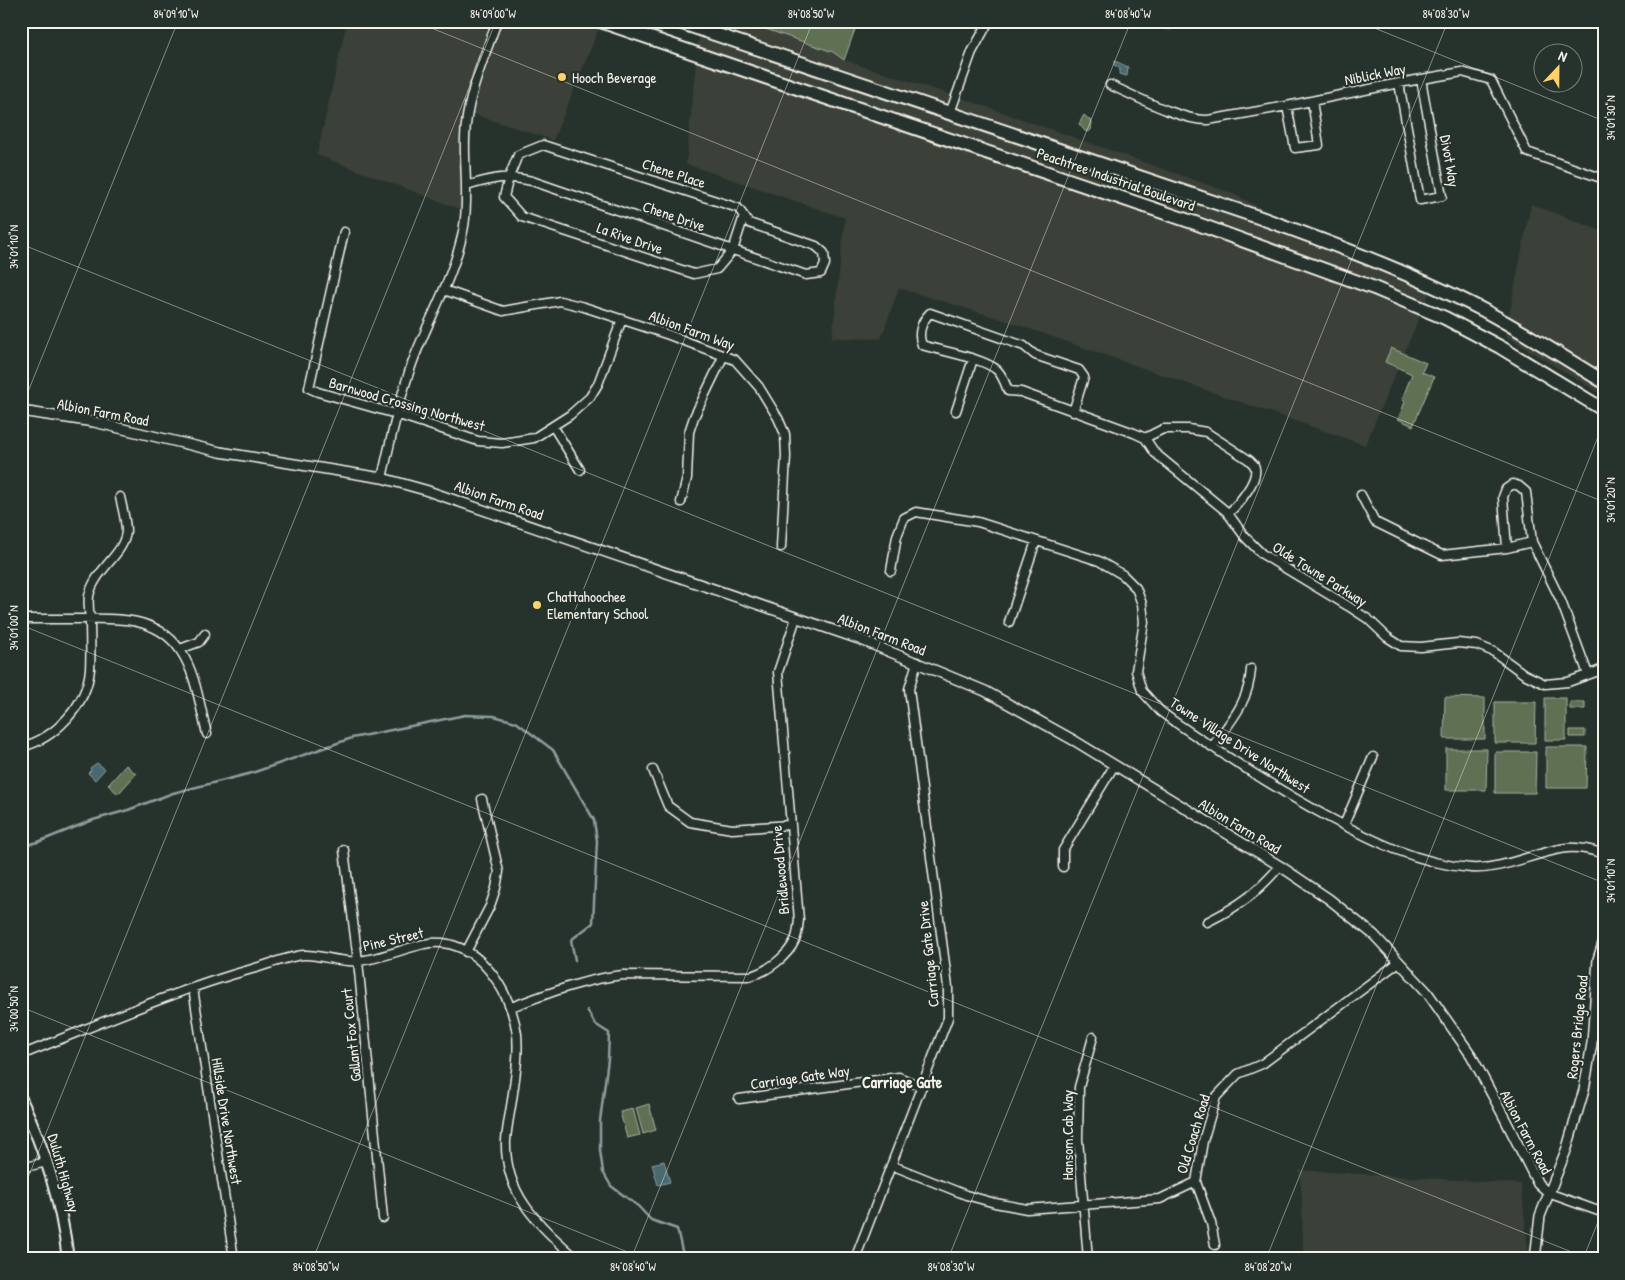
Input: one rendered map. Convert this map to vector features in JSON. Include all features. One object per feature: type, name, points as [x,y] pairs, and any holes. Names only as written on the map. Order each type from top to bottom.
[{"type":"highway","name":"Peachtree Industrial Boulevard","points":[[600,21],[1195,223],[1374,288],[1445,318],[1500,347],[1604,410]]},
{"type":"highway","name":"Peachtree Industrial Boulevard","points":[[676,21],[1306,234],[1402,272],[1504,322],[1604,382]]},
{"type":"main road","name":"Duluth Highway","points":[[21,1099],[40,1139],[47,1162],[59,1204],[68,1259]]},
{"type":"street","points":[[382,478],[396,414],[413,361],[455,261],[464,225],[466,186],[465,138],[468,106],[497,21]]},
{"type":"street","points":[[950,113],[972,52],[989,21]]},
{"type":"street","points":[[1139,21],[1170,24],[1183,21]]},
{"type":"street","name":"Niblick Way","points":[[1110,85],[1160,107],[1199,120],[1208,120],[1287,106],[1421,78],[1462,72],[1491,80],[1527,152],[1604,179]]},
{"type":"street","name":"Divot Way","points":[[1399,83],[1420,200],[1442,196],[1421,78]]},
{"type":"street","points":[[1287,106],[1295,148],[1319,146],[1312,101]]},
{"type":"street","name":"Chene Place","points":[[509,177],[518,155],[543,146],[738,208],[749,223],[816,246],[824,253],[825,264]]},
{"type":"street","name":"Chene Drive","points":[[466,186],[493,178],[509,177],[532,181],[806,275],[821,273],[825,264]]},
{"type":"street","name":"La Rive Drive","points":[[509,177],[504,197],[522,217],[694,274],[717,269],[733,250],[744,216]]},
{"type":"street","name":"Barnwood Crossing Northwest","points":[[344,232],[310,388],[318,392],[478,440],[502,443],[534,438],[570,415],[590,396],[598,384],[622,319]]},
{"type":"street","name":"Albion Farm Way","points":[[444,290],[503,311],[560,301],[622,319],[735,360],[759,387],[778,418],[785,434],[786,456],[782,547]]},
{"type":"street","points":[[1073,412],[1084,378],[1079,370],[1035,355],[1024,346],[930,312],[926,317],[922,324],[920,340],[922,345],[973,359],[996,369],[1004,378],[1008,391],[1021,392],[1073,412],[1145,438],[1163,429],[1188,429],[1206,432],[1254,465],[1256,473],[1243,498],[1228,514]]},
{"type":"street","points":[[681,502],[688,478],[689,432],[694,417],[724,355]]},
{"type":"street","points":[[956,411],[973,359]]},
{"type":"street","name":"Albion Farm Road","points":[[21,411],[94,422],[220,452],[382,478],[437,494],[796,618],[917,662],[985,690],[1075,741],[1280,866],[1329,899],[1374,936],[1427,992],[1470,1055],[1504,1116],[1538,1184],[1548,1193]]},
{"type":"street","points":[[553,426],[580,470]]},
{"type":"street","name":"Olde Towne Parkway","points":[[1145,438],[1155,453],[1228,514],[1245,537],[1262,554],[1368,619],[1401,646],[1421,647],[1458,643],[1477,645],[1494,652],[1524,674],[1545,684],[1568,682],[1604,669]]},
{"type":"street","points":[[1507,548],[1503,497],[1506,489],[1513,484],[1526,492],[1532,542],[1561,601],[1588,674]]},
{"type":"street","points":[[1361,495],[1375,522],[1442,555],[1507,548],[1532,542]]},
{"type":"street","points":[[21,747],[35,744],[58,729],[74,709],[85,690],[90,670],[89,596],[96,578],[114,557],[126,532],[120,497]]},
{"type":"street","name":"Towne Village Drive Northwest","points":[[891,571],[897,536],[904,518],[916,512],[978,522],[1099,562],[1123,575],[1136,588],[1142,604],[1144,622],[1136,671],[1142,691],[1160,711],[1278,790],[1344,825],[1408,855],[1438,864],[1473,868],[1500,866],[1567,848],[1591,850],[1604,854]]},
{"type":"street","points":[[1009,622],[1036,541]]},
{"type":"street","points":[[21,619],[118,618],[151,626],[166,635],[180,649],[192,677],[207,734]]},
{"type":"street","name":"Bridlewood Drive","points":[[511,1008],[566,988],[606,977],[623,975],[750,976],[766,970],[790,949],[796,939],[799,920],[778,672],[796,618]]},
{"type":"street","points":[[180,649],[199,642],[205,634]]},
{"type":"street","name":"Carriage Gate Drive","points":[[855,1259],[948,1018],[948,987],[910,689],[917,662]]},
{"type":"street","points":[[1212,747],[1242,706],[1249,689],[1251,669]]},
{"type":"street","points":[[1344,825],[1373,757]]},
{"type":"street","points":[[1063,867],[1064,850],[1114,766]]},
{"type":"street","points":[[652,770],[668,806],[690,822],[732,829],[790,825]]},
{"type":"street","points":[[466,952],[490,906],[496,888],[498,872],[482,799]]},
{"type":"street","name":"Gallant Fox Court","points":[[344,850],[358,961],[383,1218]]},
{"type":"street","points":[[1206,922],[1230,910],[1253,895],[1280,866]]},
{"type":"street","name":"Rogers Bridge Road","points":[[1536,1259],[1540,1216],[1567,1148],[1584,1090],[1592,1043],[1598,959],[1604,940]]},
{"type":"street","name":"Pine Street","points":[[21,1056],[157,1000],[304,955],[343,961],[358,961],[425,944],[445,944],[466,952],[490,970],[499,982],[511,1008],[518,1055],[506,1140],[509,1171],[514,1188],[536,1221],[577,1259]]},
{"type":"street","name":"Old Coach Road","points":[[891,1165],[966,1195],[1027,1209],[1160,1199],[1196,1182],[1203,1141],[1216,1097],[1238,1074],[1262,1064],[1399,962]]},
{"type":"street","name":"Hillside Drive Northwest","points":[[193,988],[234,1259]]},
{"type":"street","name":"Hansom Cab Way","points":[[1088,1259],[1078,1139],[1080,1087],[1085,1063],[1094,1037]]},
{"type":"street","name":"Carriage Gate Way","points":[[739,1099],[900,1077],[922,1087]]},
{"type":"street","points":[[21,1168],[47,1162]]},
{"type":"street","points":[[1196,1182],[1211,1223],[1216,1245]]},
{"type":"street","points":[[1548,1193],[1604,1213]]},
{"type":"shaded area","points":[[347,21],[602,21],[553,140],[473,114],[465,211],[317,155]]},
{"type":"shaded area","points":[[706,21],[742,21],[833,52],[844,60],[970,101],[1231,193],[1430,292],[1365,445],[1004,320],[899,288],[881,339],[832,338],[845,218],[686,164],[698,42]]},
{"type":"shaded area","points":[[1531,204],[1604,232],[1604,396],[1505,336]]},
{"type":"shaded area","points":[[1299,1170],[1521,1184],[1529,1259],[1303,1259],[1302,1196]]},
{"type":"green space","points":[[742,21],[858,21],[844,60],[833,52]]},
{"type":"green space","points":[[1084,115],[1092,122],[1091,130],[1088,132],[1079,124]]},
{"type":"green space","points":[[1391,348],[1426,363],[1422,372],[1434,377],[1413,426],[1398,419],[1405,402],[1402,399],[1412,374],[1385,362]]},
{"type":"green space","points":[[1445,697],[1485,698],[1485,739],[1444,739]]},
{"type":"green space","points":[[1545,698],[1566,698],[1566,740],[1545,740]]},
{"type":"green space","points":[[1495,702],[1536,702],[1535,743],[1495,743]]},
{"type":"green space","points":[[1570,702],[1585,702],[1585,709],[1570,709]]},
{"type":"green space","points":[[1570,730],[1585,730],[1585,737],[1570,737]]},
{"type":"green space","points":[[1546,747],[1587,747],[1586,788],[1546,788]]},
{"type":"green space","points":[[1446,749],[1487,749],[1486,790],[1446,790]]},
{"type":"green space","points":[[1495,752],[1536,752],[1535,793],[1495,793]]},
{"type":"green space","points":[[126,765],[136,774],[118,794],[108,785]]},
{"type":"green space","points":[[649,1104],[656,1130],[643,1134],[636,1108]]},
{"type":"green space","points":[[633,1109],[640,1135],[627,1138],[620,1112]]},
{"type":"water","points":[[1115,61],[1128,67],[1127,76],[1119,74],[1120,68],[1114,65]]},
{"type":"water","points":[[97,763],[105,769],[95,780],[88,773],[91,770],[90,768]]},
{"type":"water","points":[[664,1161],[670,1182],[658,1185],[652,1164]]},
{"type":"waterway","points":[[21,846],[38,842],[93,820],[128,810],[173,793],[252,773],[352,738],[465,715],[494,716],[516,722],[553,750],[594,820],[597,841],[593,923],[571,940],[575,960]]},
{"type":"waterway","points":[[587,1010],[595,1024],[609,1033],[608,1059],[600,1121],[600,1150],[603,1172],[611,1186],[638,1206],[651,1220],[677,1229],[683,1255],[682,1259]]},
{"type":"place","name":"Hooch Beverage","points":[[562,77]]},
{"type":"place","name":"Chattahoochee Elementary School","points":[[537,605]]},
{"type":"district","name":"Carriage Gate","points":[[902,1082]]}]
